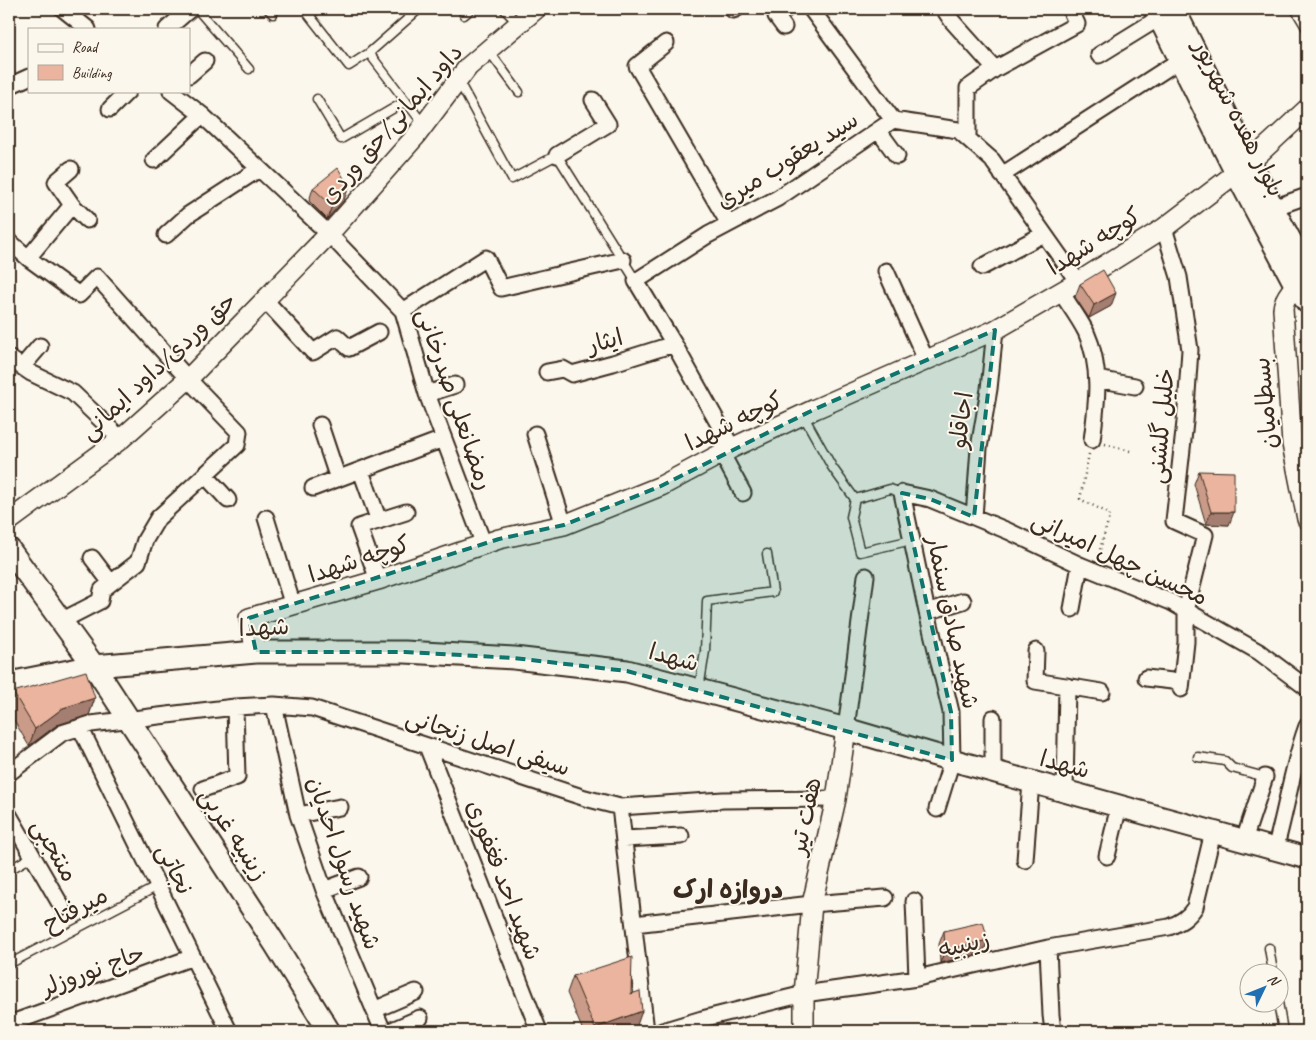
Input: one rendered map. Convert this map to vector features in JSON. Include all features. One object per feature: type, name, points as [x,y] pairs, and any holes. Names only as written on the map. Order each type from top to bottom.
[{"type":"main road","name":"بلوار هفده شهریور","points":[[1163,12],[1180,60],[1243,168],[1273,208],[1304,283]]},
{"type":"main road","name":"بلوار هفده شهریور","points":[[1163,12],[1304,283]]},
{"type":"main road","name":"زینبیه غربی","points":[[9,549],[94,666],[275,944],[329,1031]]},
{"type":"main road","name":"شهدا","points":[[9,683],[94,666],[256,652],[404,652],[514,658],[626,671],[846,729],[992,772],[1307,858]]},
{"type":"street","points":[[63,9],[87,28]]},
{"type":"street","points":[[168,28],[190,9]]},
{"type":"street","name":"داود ایمانی/حق وردی","points":[[330,234],[424,125],[468,67],[536,9]]},
{"type":"street","points":[[784,27],[776,16],[786,9]]},
{"type":"street","points":[[811,9],[893,120]]},
{"type":"street","points":[[944,9],[952,21],[995,69]]},
{"type":"street","points":[[968,139],[968,88],[995,69],[1077,24],[1070,9]]},
{"type":"street","points":[[1099,55],[1163,12]]},
{"type":"street","points":[[666,43],[638,66],[730,224]]},
{"type":"street","points":[[1002,175],[1180,60]]},
{"type":"street","points":[[190,74],[205,61]]},
{"type":"street","points":[[9,86],[28,77]]},
{"type":"street","points":[[110,109],[127,92]]},
{"type":"street","name":"رمضانعلی صدرخانی","points":[[172,92],[202,115],[330,234],[403,311],[427,394],[484,545]]},
{"type":"street","points":[[557,155],[608,124],[593,100]]},
{"type":"street","name":"کوچه شهدا","points":[[256,652],[249,618],[378,580],[499,539],[564,525],[662,486],[727,451],[803,415],[995,330],[1078,282],[1164,228],[1243,168],[1307,109]]},
{"type":"street","points":[[154,160],[202,115]]},
{"type":"street","name":"سید یعقوب میری","points":[[636,281],[708,235],[778,198],[893,120],[958,130],[992,160],[1078,282]]},
{"type":"street","points":[[878,130],[897,156]]},
{"type":"street","points":[[71,169],[56,182],[72,204],[87,220]]},
{"type":"street","points":[[166,235],[188,215],[259,169]]},
{"type":"street","points":[[1273,208],[1307,196]]},
{"type":"street","points":[[28,258],[72,204]]},
{"type":"street","name":"خلیل گلشنی","points":[[1164,228],[1179,277],[1190,350],[1185,422],[1174,521],[1204,535],[1186,611]]},
{"type":"street","name":"حق وردی/داود ایمانی","points":[[9,521],[121,439],[188,379],[330,234]]},
{"type":"street","points":[[982,267],[1044,234]]},
{"type":"street","points":[[9,241],[28,258],[80,295],[97,277],[188,379],[239,432],[237,445],[158,518],[145,540],[138,562],[102,590],[100,601],[61,621]]},
{"type":"street","points":[[403,311],[486,258],[501,288],[623,260]]},
{"type":"street","points":[[886,271],[926,360]]},
{"type":"street","points":[[636,281],[674,344],[727,451],[743,493]]},
{"type":"street","name":"بسطامیان","points":[[1304,283],[1287,295],[1283,309],[1300,444],[1307,519]]},
{"type":"street","points":[[1061,292],[1085,331],[1093,350],[1097,368],[1096,407],[1092,440]]},
{"type":"street","points":[[265,300],[313,352],[337,337],[349,348],[379,332]]},
{"type":"street","name":"اجاقلو","points":[[974,517],[979,448],[989,389],[995,330]]},
{"type":"street","name":"ایثار","points":[[547,372],[564,369],[572,374],[674,344]]},
{"type":"street","points":[[22,367],[40,346]]},
{"type":"street","points":[[9,358],[31,374],[72,393],[121,439]]},
{"type":"street","points":[[1097,379],[1136,386]]},
{"type":"street","points":[[427,394],[455,385]]},
{"type":"street","points":[[320,425],[338,479]]},
{"type":"street","points":[[535,434],[564,525]]},
{"type":"street","points":[[313,488],[443,440]]},
{"type":"street","points":[[361,470],[379,521]]},
{"type":"street","points":[[204,475],[228,500]]},
{"type":"street","name":"محسن چهل امیرانی","points":[[902,493],[930,499],[1008,531],[1087,568],[1171,602],[1259,652],[1307,688]]},
{"type":"street","name":"شهید صادق سنمار","points":[[902,493],[926,612],[951,712],[952,760],[937,809]]},
{"type":"street","points":[[378,580],[359,527],[406,512]]},
{"type":"street","points":[[266,518],[293,606]]},
{"type":"street","points":[[92,558],[111,583]]},
{"type":"street","points":[[1072,609],[1087,568]]},
{"type":"street","points":[[846,729],[866,576]]},
{"type":"street","points":[[926,612],[963,601]]},
{"type":"street","points":[[1146,678],[1181,686],[1186,642],[1186,611]]},
{"type":"street","points":[[1036,651],[1035,681],[1102,692]]},
{"type":"street","points":[[1065,791],[1067,686]]},
{"type":"street","name":"سیفی اصل زنجانی","points":[[9,773],[62,733],[91,724],[235,707],[274,705],[312,708],[585,798],[620,807],[723,800],[836,799]]},
{"type":"street","name":"شهید رسول احدیان","points":[[274,705],[298,815],[324,890],[383,1031]]},
{"type":"street","points":[[203,789],[237,777],[235,707]]},
{"type":"street","points":[[992,772],[993,718]]},
{"type":"street","points":[[1275,849],[1282,826],[1299,747],[1307,726]]},
{"type":"street","name":"نجاتی","points":[[80,727],[230,1031]]},
{"type":"street","name":"هفت تیر","points":[[804,1031],[804,994],[812,904],[836,799],[846,729]]},
{"type":"street","name":"شهید احد فغفوری","points":[[427,746],[539,1031]]},
{"type":"street","points":[[1244,840],[1265,778]]},
{"type":"street","points":[[1025,860],[1031,782]]},
{"type":"street","points":[[1107,856],[1119,806]]},
{"type":"street","points":[[298,815],[340,807]]},
{"type":"street","points":[[620,807],[646,1031]]},
{"type":"street","name":"منتجبی","points":[[9,815],[62,907]]},
{"type":"street","name":"زینبیه","points":[[662,1031],[702,1019],[804,994],[917,978],[1048,948],[1169,927],[1180,923],[1189,916],[1195,906],[1212,832]]},
{"type":"street","points":[[624,839],[681,836]]},
{"type":"street","points":[[324,890],[359,877]]},
{"type":"street","points":[[634,924],[812,904],[885,898]]},
{"type":"street","points":[[914,901],[917,978]]},
{"type":"street","points":[[1048,948],[1051,1015],[1054,1031]]},
{"type":"street","name":"حاج نوروزلر","points":[[9,1024],[193,957]]},
{"type":"street","points":[[374,1010],[416,992]]},
{"type":"street","points":[[390,1031],[420,1018]]},
{"type":"lane","points":[[197,9],[249,69]]},
{"type":"lane","points":[[317,9],[309,15],[349,66],[369,53],[419,9]]},
{"type":"lane","points":[[464,15],[471,9]]},
{"type":"lane","points":[[504,9],[519,24]]},
{"type":"lane","points":[[1295,9],[1307,29]]},
{"type":"lane","points":[[488,50],[519,92]]},
{"type":"lane","points":[[369,53],[424,125]]},
{"type":"lane","points":[[458,80],[512,179],[557,155],[636,281]]},
{"type":"lane","points":[[317,99],[341,139],[406,101]]},
{"type":"lane","points":[[803,415],[832,467],[855,499],[851,517],[860,552],[912,540]]},
{"type":"lane","points":[[855,499],[890,489],[902,493]]},
{"type":"lane","points":[[698,691],[705,651],[707,601],[774,592],[768,554]]},
{"type":"lane","points":[[1198,757],[1225,760],[1232,768],[1265,778]]},
{"type":"lane","points":[[9,870],[33,856]]},
{"type":"lane","name":"میرفتاح","points":[[9,964],[158,886]]},
{"type":"lane","points":[[1269,948],[1271,962]]},
{"type":"lane","points":[[1280,1012],[1283,1031]]},
{"type":"path","points":[[1087,568],[1110,514],[1080,499],[1092,440],[1130,451]]},
{"type":"highlighted area","points":[[995,330],[974,517],[930,499],[902,493],[951,712],[952,760],[627,671],[514,658],[405,652],[256,652],[249,618],[499,539],[564,525],[661,486],[815,409]]},
{"type":"building","points":[[338,168],[349,187],[332,206],[313,188]]},
{"type":"building","points":[[1103,270],[1116,293],[1094,305],[1080,284]]},
{"type":"building","points":[[1199,471],[1234,472],[1234,512],[1211,512]]},
{"type":"building","points":[[86,671],[95,698],[63,708],[35,729],[13,692]]},
{"type":"building","points":[[983,922],[988,940],[945,950],[944,931]]},
{"type":"building","points":[[632,957],[631,994],[640,991],[642,1011],[595,1028],[573,976]]},
{"type":"district","name":"دروازه ارک","points":[[728,890]]}]
